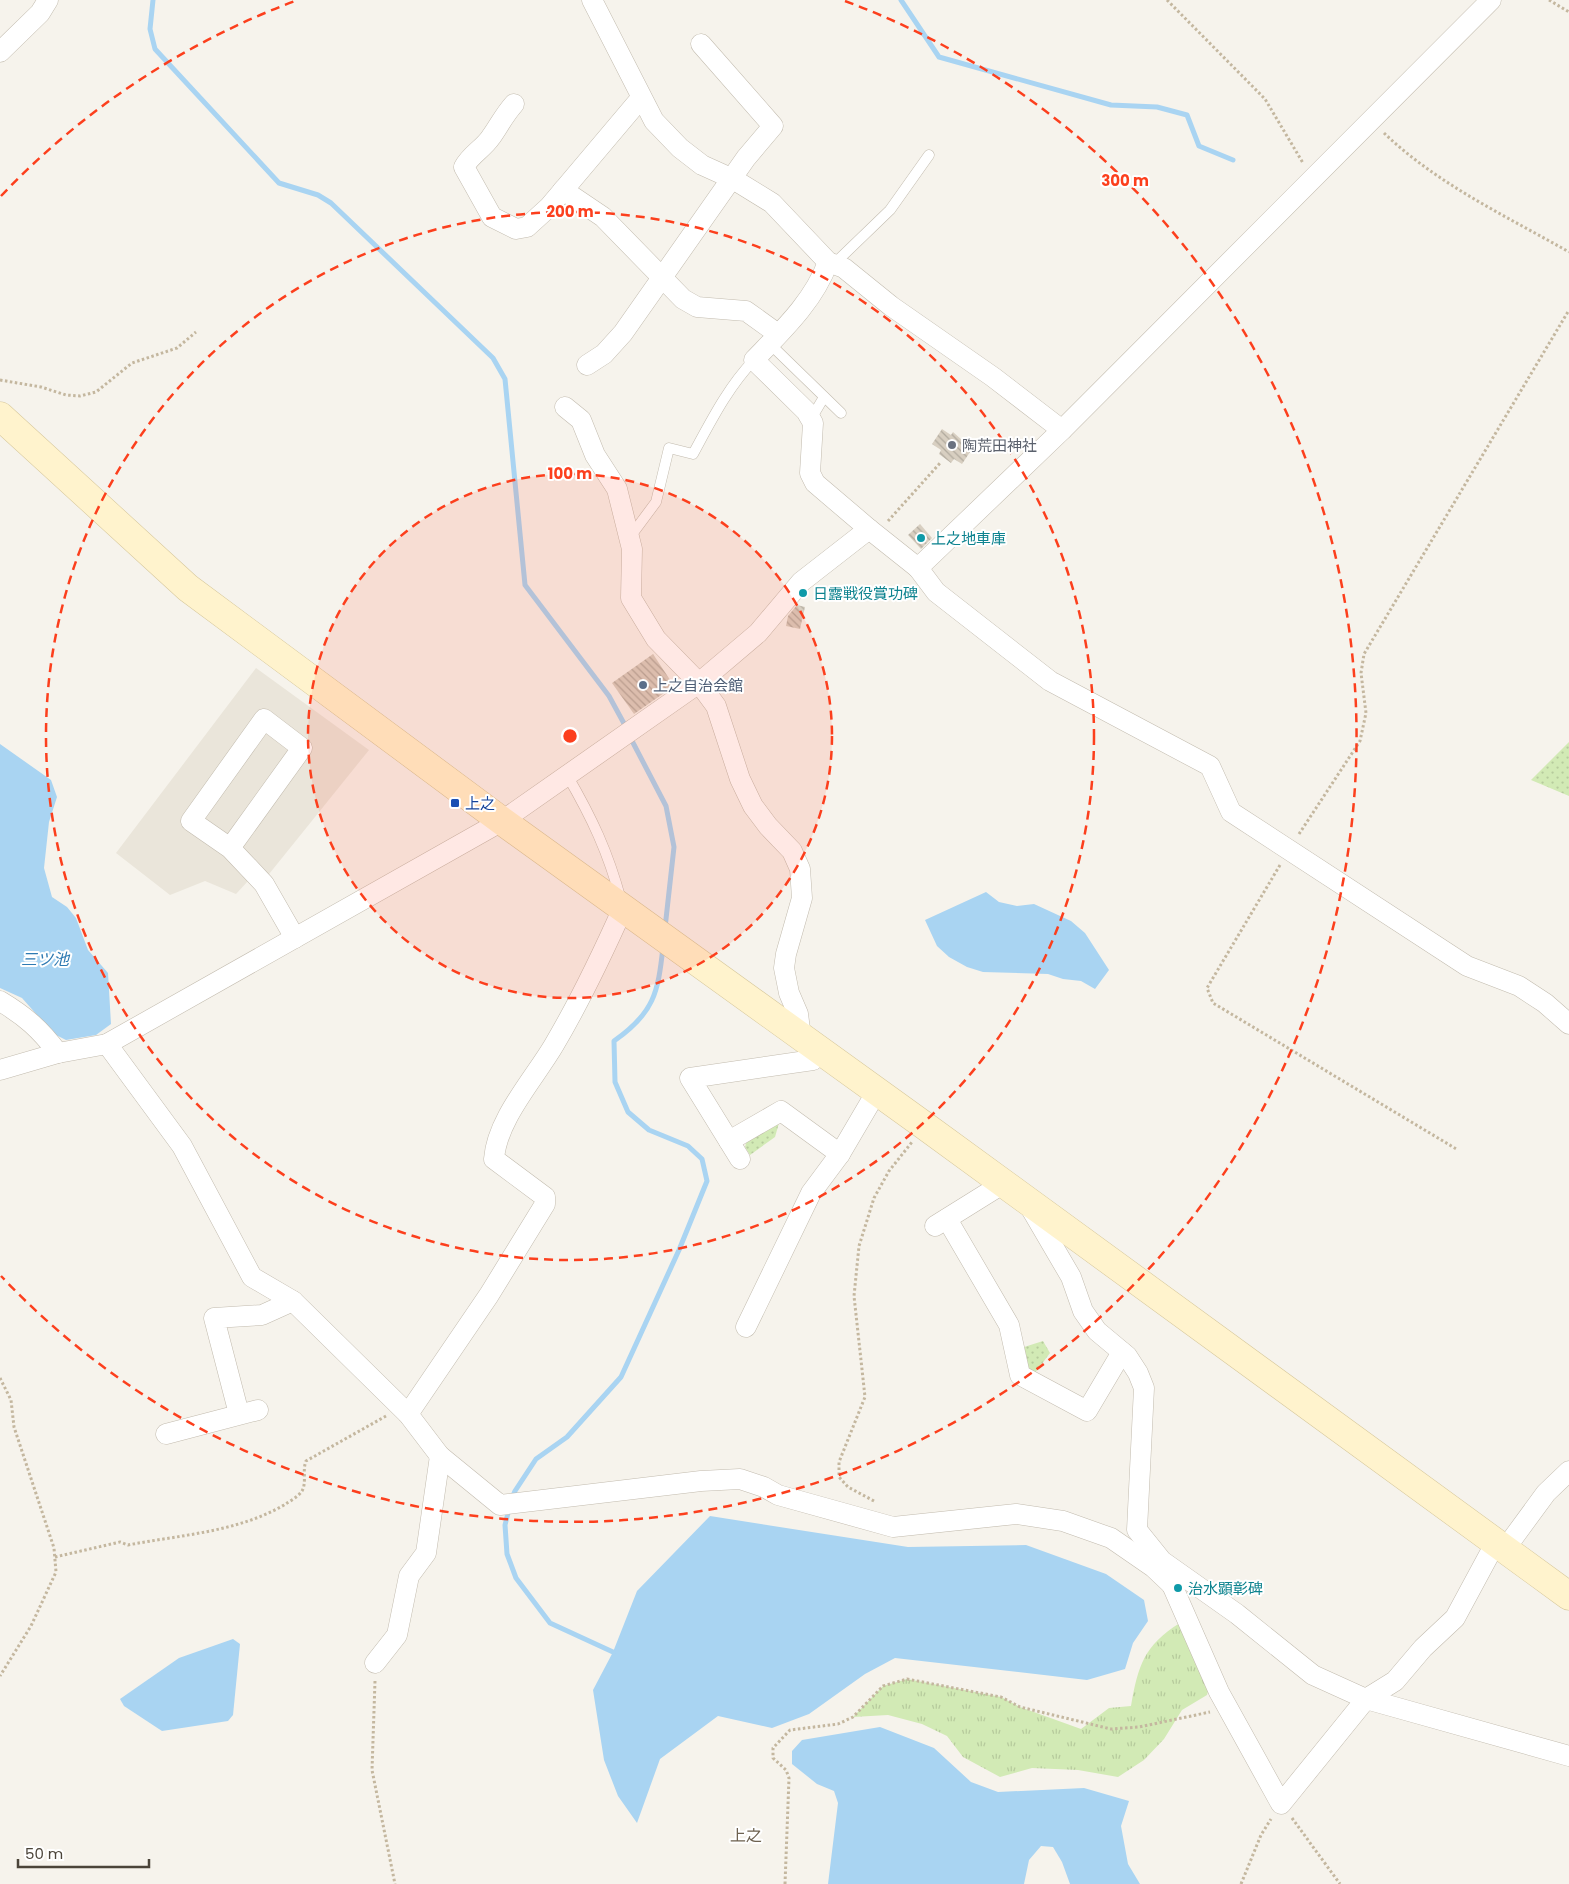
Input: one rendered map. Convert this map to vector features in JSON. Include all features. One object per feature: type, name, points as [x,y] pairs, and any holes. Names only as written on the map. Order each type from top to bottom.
[{"type":"street","points":[[1,50],[40,13],[48,0]]},
{"type":"street","points":[[592,0],[654,120],[680,148],[702,165],[733,179],[772,203],[831,263],[844,268],[891,306],[993,377],[1062,430]]},
{"type":"street","points":[[918,568],[1062,430],[1491,0]]},
{"type":"street","points":[[587,365],[604,354],[623,333],[746,158],[773,126],[701,44]]},
{"type":"street","points":[[514,104],[501,118],[490,138],[469,158],[464,167],[492,217],[516,229],[527,227],[549,207],[641,98]]},
{"type":"street","points":[[563,190],[603,217],[683,300],[696,306],[746,311],[774,339]]},
{"type":"street","points":[[831,263],[812,294],[754,360],[806,411],[813,423],[810,473],[815,483],[878,526],[918,568],[936,592],[1050,680],[1210,766],[1231,812],[1467,966],[1518,986],[1545,1003],[1569,1024]]},
{"type":"street","points":[[565,407],[581,420],[595,455],[617,489],[630,537],[631,598],[656,639],[699,683],[716,706],[740,779],[753,806],[768,826],[792,851],[800,868],[801,904],[786,954],[784,968],[789,993],[811,1044],[814,1060],[690,1078],[740,1159]]},
{"type":"street","points":[[0,416],[188,588],[502,821],[1014,1190],[1569,1596]]},
{"type":"street","points":[[0,1070],[58,1053],[107,1044],[502,821],[699,683],[758,633],[801,582],[878,526]]},
{"type":"street","points":[[230,848],[302,748],[264,719],[192,821],[230,848],[264,884],[294,938]]},
{"type":"street","points":[[405,1411],[489,1295],[545,1204],[545,1197],[494,1159],[495,1144],[504,1124],[554,1044],[594,974],[623,908]]},
{"type":"street","points":[[0,1001],[22,1014],[42,1032],[58,1053]]},
{"type":"street","points":[[107,1044],[182,1146],[252,1277],[293,1301],[405,1411],[440,1456],[500,1505],[701,1481],[740,1479],[764,1487],[778,1495],[893,1526],[1016,1514],[1063,1521],[1111,1538],[1153,1567],[1237,1614],[1313,1675],[1366,1699],[1569,1756]]},
{"type":"street","points":[[746,1327],[811,1193],[840,1154],[877,1091]]},
{"type":"street","points":[[729,1142],[781,1111],[840,1154]]},
{"type":"street","points":[[1014,1190],[941,1223],[1010,1325],[1020,1376],[1087,1411],[1122,1352]]},
{"type":"street","points":[[1014,1190],[1071,1278],[1083,1311],[1097,1331],[1122,1352],[1138,1373],[1144,1388],[1137,1530],[1176,1579],[1228,1708],[1281,1804],[1366,1699],[1395,1681],[1423,1648],[1455,1618],[1500,1545],[1546,1493],[1569,1471]]},
{"type":"street","points":[[166,1434],[248,1412],[214,1318],[262,1315],[293,1301]]},
{"type":"street","points":[[375,1663],[397,1635],[409,1576],[426,1553],[440,1456]]},
{"type":"lane","points":[[831,263],[890,210],[929,155]]},
{"type":"lane","points":[[774,339],[824,397],[841,413]]},
{"type":"lane","points":[[630,537],[656,502],[669,448],[693,454],[741,373],[754,360]]},
{"type":"lane","points":[[810,419],[824,397]]},
{"type":"lane","points":[[567,775],[592,819],[611,865],[623,908]]},
{"type":"path","points":[[1167,0],[1264,99],[1313,179]]},
{"type":"path","points":[[1549,0],[1569,12]]},
{"type":"path","points":[[1371,120],[1402,151],[1434,175],[1569,252]]},
{"type":"path","points":[[1458,1150],[1213,1003],[1207,988],[1289,849],[1360,741],[1366,713],[1361,673],[1364,654],[1569,310]]},
{"type":"path","points":[[0,380],[41,387],[66,395],[80,396],[96,392],[132,363],[177,348],[196,332]]},
{"type":"path","points":[[878,526],[941,462]]},
{"type":"path","points":[[880,1504],[848,1487],[838,1477],[839,1462],[865,1397],[854,1296],[859,1246],[874,1198],[888,1171],[925,1126]]},
{"type":"path","points":[[0,1378],[11,1400],[14,1427],[56,1557],[56,1572],[34,1618],[0,1676]]},
{"type":"path","points":[[56,1557],[120,1542],[128,1545],[238,1525],[262,1518],[301,1492],[304,1483],[302,1470],[306,1461],[366,1426],[405,1411]]},
{"type":"path","points":[[375,1663],[372,1770],[395,1884]]},
{"type":"path","points":[[785,1884],[789,1778],[786,1770],[773,1758],[773,1748],[790,1730],[838,1724],[853,1717],[882,1686],[907,1679],[1001,1697],[1020,1707],[1111,1729],[1139,1727],[1228,1708]]},
{"type":"path","points":[[1242,1884],[1260,1835],[1281,1804],[1340,1884]]},
{"type":"shaded area","points":[[256,668],[369,750],[257,889],[248,881],[236,894],[205,881],[170,895],[116,853]]},
{"type":"green space","points":[[1569,742],[1569,796],[1531,780]]},
{"type":"green space","points":[[779,1123],[775,1137],[750,1155],[745,1147],[747,1140]]},
{"type":"green space","points":[[1043,1341],[1050,1353],[1035,1373],[1026,1367],[1021,1348]]},
{"type":"green space","points":[[1180,1623],[1209,1688],[1207,1695],[1182,1710],[1164,1739],[1144,1760],[1118,1777],[1078,1770],[1032,1768],[1000,1777],[963,1757],[947,1736],[922,1724],[888,1715],[853,1717],[883,1686],[907,1679],[1001,1697],[1020,1707],[1081,1729],[1109,1708],[1131,1706],[1140,1668],[1145,1658],[1158,1640]]},
{"type":"water","name":"三ツ池","points":[[0,744],[51,780],[57,797],[49,822],[44,868],[52,897],[67,907],[76,918],[88,950],[108,973],[111,1024],[96,1035],[66,1040],[54,1034],[22,998],[0,988]]},
{"type":"water","points":[[986,892],[999,902],[1017,906],[1034,904],[1071,921],[1085,933],[1109,970],[1095,989],[1081,981],[1063,979],[1048,974],[983,972],[967,967],[949,957],[937,946],[925,920]]},
{"type":"water","points":[[710,1516],[908,1547],[1026,1545],[1106,1574],[1144,1600],[1148,1621],[1133,1643],[1125,1669],[1087,1680],[895,1658],[865,1674],[809,1714],[772,1728],[718,1716],[660,1759],[637,1823],[618,1796],[604,1760],[593,1690],[613,1652],[637,1591]]},
{"type":"water","points":[[233,1639],[240,1644],[233,1715],[228,1721],[162,1731],[124,1706],[120,1699],[179,1658]]},
{"type":"water","points":[[880,1727],[934,1748],[971,1782],[998,1792],[1084,1788],[1129,1801],[1121,1826],[1128,1864],[1140,1884],[1070,1884],[1062,1862],[1053,1847],[1041,1846],[1029,1860],[1024,1884],[828,1884],[838,1803],[834,1791],[817,1784],[792,1764],[792,1751],[802,1740]]},
{"type":"building","points":[[942,429],[951,435],[953,432],[972,449],[962,464],[954,459],[951,463],[939,454],[941,450],[932,444]]},
{"type":"building","name":"上之地車庫","points":[[920,524],[932,538],[921,549],[908,535]]},
{"type":"building","points":[[797,605],[805,607],[800,629],[786,626],[788,616]]},
{"type":"building","name":"上之自治会館","points":[[653,654],[674,686],[634,714],[612,683]]},
{"type":"waterway","points":[[153,0],[150,29],[155,49],[279,183],[318,195],[331,203],[493,358],[505,379],[525,585],[609,696],[627,729]]},
{"type":"waterway","points":[[901,0],[939,57],[1111,105],[1157,107],[1187,115],[1199,146],[1233,160]]},
{"type":"waterway","points":[[630,737],[666,806],[674,847],[665,928]]},
{"type":"waterway","points":[[512,1498],[536,1459],[567,1437],[621,1377],[679,1250],[707,1181],[702,1159],[688,1146],[649,1130],[628,1112],[615,1082],[614,1041],[638,1021],[652,1001],[659,977],[663,947]]},
{"type":"waterway","points":[[509,1509],[505,1525],[507,1554],[516,1578],[550,1623],[613,1652]]},
{"type":"place","name":"陶荒田神社","points":[[952,445]]},
{"type":"place","name":"上之地車庫","points":[[921,538]]},
{"type":"place","name":"日露戦役賞功碑","points":[[803,593]]},
{"type":"place","name":"上之自治会館","points":[[643,685]]},
{"type":"place","name":"上之","points":[[455,803]]},
{"type":"place","name":"治水顕彰碑","points":[[1178,1588]]},
{"type":"district","name":"上之","points":[[746,1835]]}]
